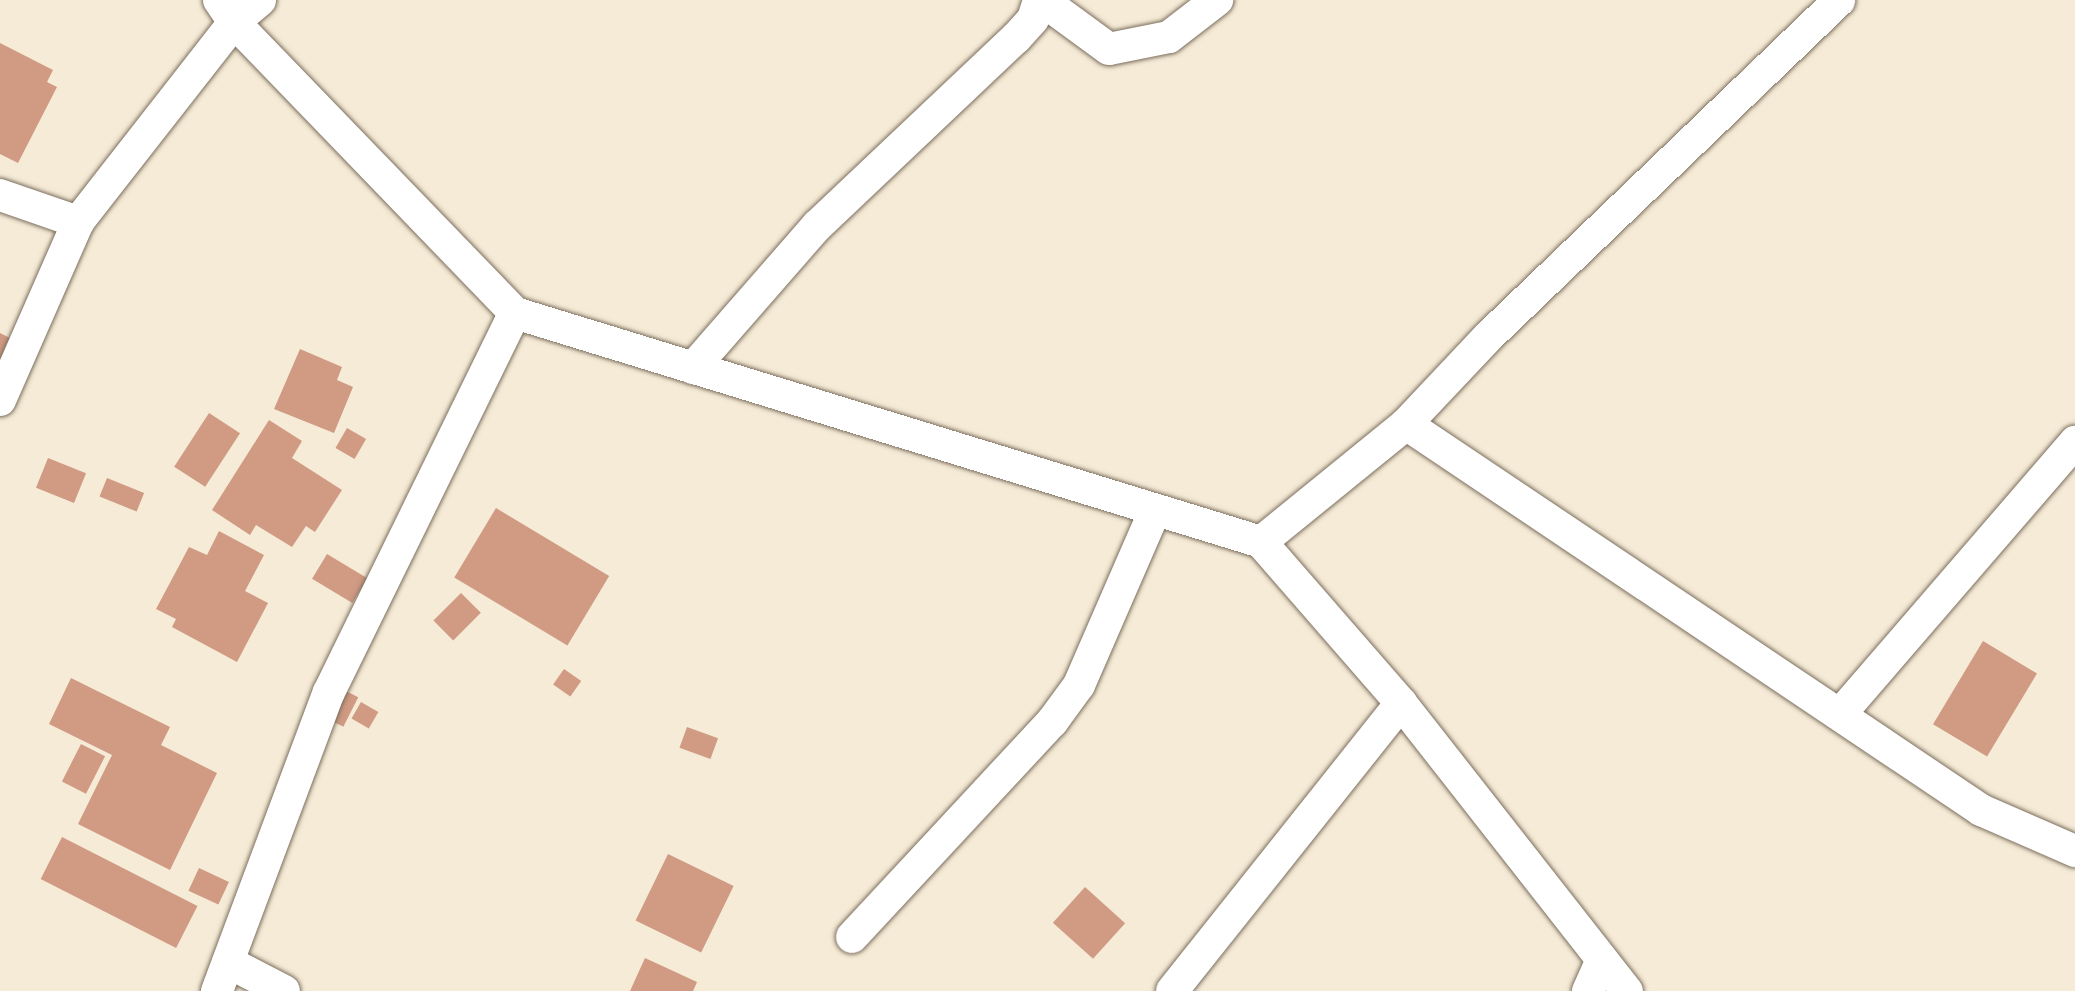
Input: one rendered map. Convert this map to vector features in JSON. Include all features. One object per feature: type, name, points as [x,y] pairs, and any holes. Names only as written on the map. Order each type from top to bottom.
[{"type":"street","points":[[0,400],[78,222],[226,11],[260,0]]},
{"type":"street","points":[[693,368],[817,226],[1016,38],[1033,19],[1040,0],[1109,49],[1169,37],[1217,0]]},
{"type":"street","points":[[1261,542],[1406,424],[1498,327],[1839,0]]},
{"type":"street","points":[[226,11],[515,313],[1261,542],[1401,703],[1627,991]]},
{"type":"street","points":[[0,195],[78,222]]},
{"type":"street","points":[[284,991],[222,976],[329,692],[515,313]]},
{"type":"street","points":[[1406,424],[1842,712],[1981,810],[2075,851]]},
{"type":"street","points":[[1842,712],[2075,442]]},
{"type":"street","points":[[852,937],[1052,722],[1079,685],[1155,510]]},
{"type":"street","points":[[1172,991],[1401,703]]},
{"type":"street","points":[[1588,991],[1602,960]]},
{"type":"building","points":[[0,43],[53,70],[47,82],[57,87],[18,163],[0,154]]},
{"type":"building","points":[[0,333],[18,342],[8,363],[0,359]]},
{"type":"building","points":[[300,349],[342,367],[337,380],[353,387],[334,433],[274,409]]},
{"type":"building","points":[[209,413],[240,433],[205,487],[174,467]]},
{"type":"building","points":[[269,420],[302,441],[292,458],[342,490],[315,532],[306,526],[292,547],[256,525],[250,535],[212,510]]},
{"type":"building","points":[[347,428],[366,439],[355,459],[336,448]]},
{"type":"building","points":[[48,458],[86,473],[74,503],[36,488]]},
{"type":"building","points":[[107,478],[144,493],[137,512],[100,497]]},
{"type":"building","points":[[496,508],[609,576],[567,645],[454,577]]},
{"type":"building","points":[[219,531],[264,555],[245,591],[268,603],[237,662],[172,627],[176,619],[156,609],[189,547],[207,555]]},
{"type":"building","points":[[327,554],[367,578],[352,603],[312,579]]},
{"type":"building","points":[[461,593],[481,613],[453,640],[433,621]]},
{"type":"building","points":[[1983,641],[2037,673],[1987,757],[1933,724]]},
{"type":"building","points":[[564,669],[581,681],[570,697],[553,685]]},
{"type":"building","points":[[71,678],[170,727],[161,745],[217,773],[170,870],[78,824],[112,755],[49,724]]},
{"type":"building","points":[[336,686],[358,697],[343,727],[321,715]]},
{"type":"building","points":[[361,702],[378,712],[369,728],[352,718]]},
{"type":"building","points":[[687,727],[718,738],[710,759],[679,748]]},
{"type":"building","points":[[81,744],[105,756],[86,794],[62,781]]},
{"type":"building","points":[[62,837],[197,906],[176,948],[41,879]]},
{"type":"building","points":[[668,854],[734,886],[701,953],[636,921]]},
{"type":"building","points":[[199,868],[229,882],[218,905],[188,891]]},
{"type":"building","points":[[1085,887],[1125,923],[1093,959],[1053,923]]},
{"type":"building","points":[[645,958],[697,982],[693,991],[630,991]]}]
